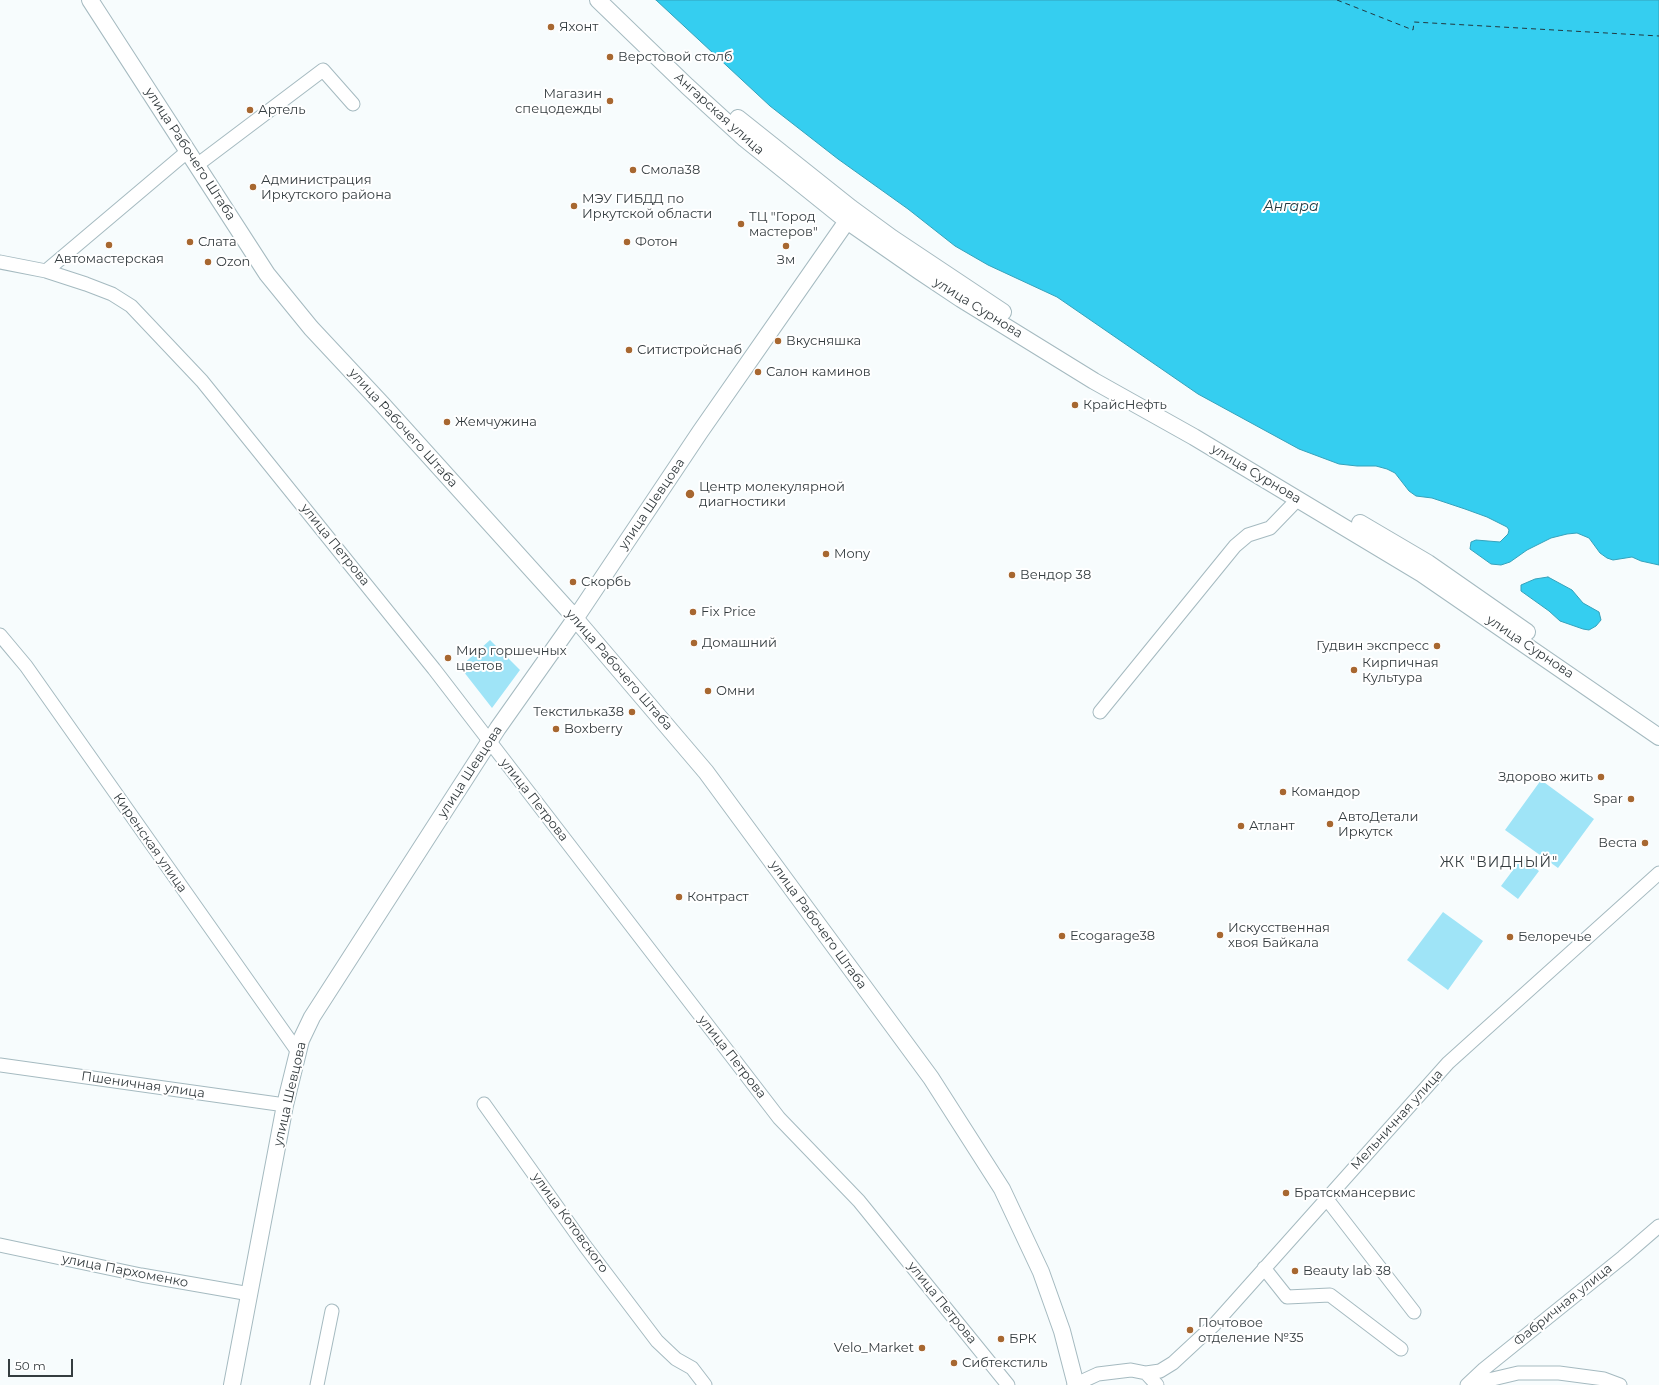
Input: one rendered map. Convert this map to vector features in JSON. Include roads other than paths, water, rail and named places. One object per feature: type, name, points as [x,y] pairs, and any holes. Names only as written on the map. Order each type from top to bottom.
[{"type":"main road","name":"улица Рабочего Штаба","points":[[90,0],[267,274],[311,328],[382,404],[575,619],[706,772],[931,1078],[1002,1189],[1041,1272],[1062,1331],[1075,1385]]},
{"type":"main road","name":"Ангарская улица","points":[[598,0],[676,76],[745,139],[849,214]]},
{"type":"main road","name":"Ангарская улица","points":[[612,0],[694,79],[849,214]]},
{"type":"main road","name":"улица Сурнова","points":[[849,214],[961,299],[1094,381],[1298,499],[1430,579],[1659,737]]},
{"type":"main road","name":"улица Сурнова","points":[[849,214],[1071,355],[1428,563],[1659,724]]},
{"type":"main road","name":"улица Шевцова","points":[[232,1385],[285,1105],[301,1040],[312,1017],[489,741],[575,619],[704,426],[849,214]]},
{"type":"street","points":[[197,165],[323,70],[353,104]]},
{"type":"street","points":[[46,271],[188,151]]},
{"type":"street","name":"улица Петрова","points":[[0,262],[46,271],[112,294],[131,306],[202,381],[434,669],[779,1118],[859,1201],[1008,1385]]},
{"type":"street","points":[[1100,712],[1235,546],[1248,535],[1270,528],[1298,499]]},
{"type":"street","name":"Киренская улица","points":[[0,635],[26,666],[298,1052]]},
{"type":"street","name":"Мельничная улица","points":[[1146,1373],[1160,1372],[1173,1363],[1214,1325],[1448,1063],[1659,873]]},
{"type":"street","name":"Пшеничная улица","points":[[0,1065],[285,1105]]},
{"type":"street","name":"улица Котовского","points":[[484,1104],[585,1246],[656,1341],[676,1359],[692,1368],[704,1385]]},
{"type":"street","points":[[1326,1198],[1414,1312]]},
{"type":"street","name":"Фабричная улица","points":[[1467,1385],[1496,1359],[1623,1257],[1659,1226]]},
{"type":"street","name":"улица Пархоменко","points":[[0,1245],[141,1275],[250,1294]]},
{"type":"street","points":[[1264,1268],[1288,1297],[1330,1295],[1401,1349]]},
{"type":"street","points":[[318,1385],[332,1311]]},
{"type":"street","points":[[1075,1385],[1098,1374],[1131,1370],[1146,1373],[1157,1385]]},
{"type":"street","points":[[1467,1385],[1518,1372],[1559,1373],[1604,1379],[1620,1385]]},
{"type":"water","name":"Ангара","points":[[656,0],[1659,0],[1659,565],[1641,561],[1632,557],[1613,560],[1607,558],[1600,553],[1589,538],[1577,533],[1551,538],[1527,550],[1510,562],[1501,565],[1491,564],[1470,549],[1471,542],[1476,540],[1500,542],[1508,534],[1509,530],[1507,527],[1487,517],[1465,509],[1432,498],[1416,496],[1409,491],[1395,473],[1387,469],[1376,466],[1339,464],[1299,449],[1198,394],[1057,297],[988,265],[955,246],[908,209],[838,159],[770,106]]},
{"type":"water","points":[[1548,577],[1572,590],[1583,603],[1599,612],[1601,620],[1596,626],[1589,630],[1560,621],[1549,611],[1521,591],[1521,585],[1535,579]]},
{"type":"place","name":"Яхонт","points":[[551,27]]},
{"type":"place","name":"Верстовой столб","points":[[610,57]]},
{"type":"place","name":"Магазин спецодежды","points":[[610,101]]},
{"type":"place","name":"Артель","points":[[250,110]]},
{"type":"place","name":"Смола38","points":[[633,170]]},
{"type":"place","name":"Администрация Иркутского района","points":[[253,187]]},
{"type":"place","name":"МЭУ ГИБДД по Иркутской области","points":[[574,206]]},
{"type":"place","name":"ТЦ \"Город мастеров\"","points":[[741,224]]},
{"type":"place","name":"Слата","points":[[190,242]]},
{"type":"place","name":"Фотон","points":[[627,242]]},
{"type":"place","name":"Автомастерская","points":[[109,245]]},
{"type":"place","name":"Зм","points":[[786,246]]},
{"type":"place","name":"Ozon","points":[[208,262]]},
{"type":"place","name":"Вкусняшка","points":[[778,341]]},
{"type":"place","name":"Ситистройснаб","points":[[629,350]]},
{"type":"place","name":"Салон каминов","points":[[758,372]]},
{"type":"place","name":"КрайсНефть","points":[[1075,405]]},
{"type":"place","name":"Жемчужина","points":[[447,422]]},
{"type":"place","name":"Центр молекулярной диагностики","points":[[690,494]]},
{"type":"place","name":"Mony","points":[[826,554]]},
{"type":"place","name":"Вендор 38","points":[[1012,575]]},
{"type":"place","name":"Скорбь","points":[[573,582]]},
{"type":"place","name":"Fix Price","points":[[693,612]]},
{"type":"place","name":"Домашний","points":[[694,643]]},
{"type":"place","name":"Гудвин экспресс","points":[[1437,646]]},
{"type":"place","name":"Мир горшечных цветов","points":[[448,658]]},
{"type":"place","name":"Кирпичная Культура","points":[[1354,670]]},
{"type":"place","name":"Омни","points":[[708,691]]},
{"type":"place","name":"Текстилька38","points":[[632,712]]},
{"type":"place","name":"Boxberry","points":[[556,729]]},
{"type":"place","name":"Здорово жить","points":[[1601,777]]},
{"type":"place","name":"Командор","points":[[1283,792]]},
{"type":"place","name":"Spar","points":[[1631,799]]},
{"type":"place","name":"АвтоДетали Иркутск","points":[[1330,824]]},
{"type":"place","name":"Атлант","points":[[1241,826]]},
{"type":"place","name":"Веста","points":[[1645,843]]},
{"type":"place","name":"Контраст","points":[[679,897]]},
{"type":"place","name":"Искусственная хвоя Байкала","points":[[1220,935]]},
{"type":"place","name":"Ecogarage38","points":[[1062,936]]},
{"type":"place","name":"Белоречье","points":[[1510,937]]},
{"type":"place","name":"Братскмансервис","points":[[1286,1193]]},
{"type":"place","name":"Beauty lab 38","points":[[1295,1271]]},
{"type":"place","name":"Почтовое отделение №35","points":[[1190,1330]]},
{"type":"place","name":"БРК","points":[[1001,1339]]},
{"type":"place","name":"Velo_Market","points":[[922,1348]]},
{"type":"place","name":"Сибтекстиль","points":[[954,1363]]},
{"type":"district","name":"ЖК \"ВИДНЫЙ\"","points":[[1499,863]]}]
